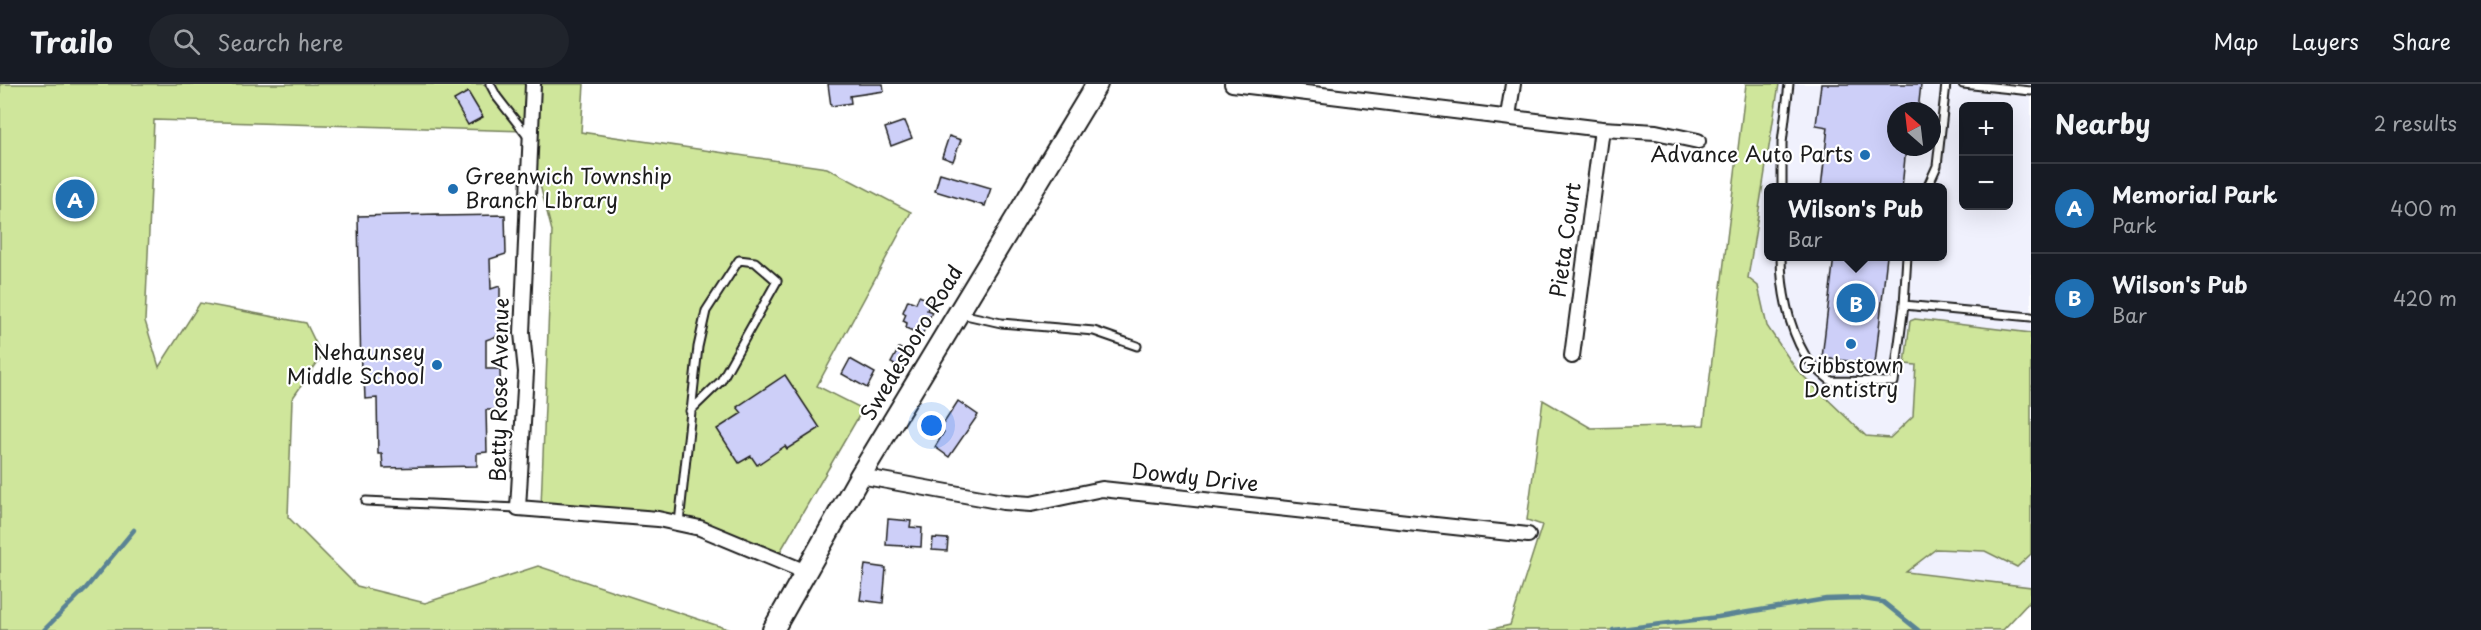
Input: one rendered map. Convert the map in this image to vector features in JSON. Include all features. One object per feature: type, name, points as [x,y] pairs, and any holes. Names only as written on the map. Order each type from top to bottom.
[{"type":"main road","name":"Swedesboro Road","points":[[773,630],[860,476],[1097,84]]},
{"type":"street","name":"Betty Rose Avenue","points":[[533,84],[522,333],[526,372],[518,508],[658,519],[700,528],[806,572]]},
{"type":"street","points":[[1232,84],[1602,129],[1656,132],[1698,141]]},
{"type":"street","points":[[1508,116],[1513,84]]},
{"type":"street","name":"Pieta Court","points":[[1572,356],[1602,129]]},
{"type":"street","name":"Dowdy Drive","points":[[860,476],[1017,503],[1046,503],[1102,489],[1528,535]]},
{"type":"lane","points":[[490,84],[497,97],[531,140]]},
{"type":"lane","points":[[1782,183],[1782,143],[1789,84]]},
{"type":"lane","points":[[1929,183],[1937,166],[1946,84]]},
{"type":"lane","points":[[1963,84],[2031,91]]},
{"type":"lane","points":[[679,524],[690,411],[705,311],[739,260],[755,262],[777,280],[721,381],[690,411]]},
{"type":"lane","points":[[1781,261],[1781,281],[1793,328],[1805,357],[1831,381],[1894,382],[1904,305],[1907,261]]},
{"type":"lane","points":[[1904,305],[2031,317]]},
{"type":"lane","points":[[959,313],[1001,323],[1094,331],[1137,346]]},
{"type":"lane","points":[[366,501],[518,508]]},
{"type":"shaded area","points":[[1779,84],[2031,84],[2031,587],[1874,569],[1742,314]]},
{"type":"green space","points":[[0,84],[584,84],[581,132],[827,168],[911,212],[817,386],[863,409],[777,557],[683,520],[541,506],[552,231],[526,131],[154,120],[145,321],[159,367],[200,303],[306,323],[322,356],[292,399],[288,517],[357,586],[425,603],[538,566],[731,630],[0,630]]},
{"type":"green space","points":[[1746,84],[1779,84],[1748,278],[1758,286],[1767,326],[1796,369],[1866,436],[1890,438],[1913,416],[1916,365],[1905,364],[1910,321],[1915,319],[2031,333],[2031,554],[2017,567],[1985,551],[1936,549],[1906,572],[2031,587],[2031,600],[2003,630],[1488,630],[1510,625],[1542,525],[1527,520],[1543,400],[1591,428],[1704,425]]},
{"type":"building","points":[[828,84],[883,84],[884,91],[850,96],[851,103],[831,106]]},
{"type":"building","points":[[1821,84],[1921,84],[1919,102],[1887,102],[1887,156],[1905,156],[1902,183],[1822,183],[1828,127],[1816,125]]},
{"type":"building","points":[[468,92],[483,117],[468,125],[454,100]]},
{"type":"building","points":[[905,121],[912,138],[891,146],[885,128]]},
{"type":"building","points":[[949,136],[961,140],[953,161],[942,157]]},
{"type":"building","points":[[940,173],[991,188],[985,206],[935,191]]},
{"type":"building","points":[[438,214],[438,216],[505,215],[506,254],[490,259],[491,289],[500,286],[500,335],[486,340],[486,369],[500,369],[501,410],[486,410],[487,452],[477,453],[477,466],[383,468],[382,454],[378,454],[377,398],[365,399],[364,374],[361,374],[358,216]]},
{"type":"building","points":[[1833,261],[1886,261],[1875,364],[1822,358]]},
{"type":"building","points":[[919,296],[931,301],[927,310],[932,312],[922,335],[906,328],[907,323],[903,321],[906,314],[903,312],[908,300],[916,303]]},
{"type":"building","points":[[899,348],[909,354],[901,368],[891,363]]},
{"type":"building","points":[[850,359],[875,373],[867,388],[842,374]]},
{"type":"building","points":[[785,375],[820,428],[787,449],[785,446],[757,465],[751,456],[739,463],[717,429],[742,413],[737,407]]},
{"type":"building","points":[[958,401],[978,415],[949,457],[935,447],[944,432],[940,429]]},
{"type":"building","points":[[888,519],[911,521],[910,527],[922,528],[921,547],[886,545]]},
{"type":"building","points":[[933,538],[948,539],[947,551],[932,550]]},
{"type":"building","points":[[865,565],[886,568],[883,603],[860,600]]},
{"type":"waterway","points":[[44,630],[86,588],[134,530]]},
{"type":"waterway","points":[[1613,630],[1718,617],[1826,599],[1857,598],[1883,602],[1918,630]]},
{"type":"place","name":"Advance Auto Parts","points":[[1865,155]]},
{"type":"place","name":"Greenwich Township Branch Library","points":[[453,189]]},
{"type":"place","name":"Memorial Park","points":[[75,199]]},
{"type":"place","name":"Wilson's Pub","points":[[1856,303]]},
{"type":"place","name":"Gibbstown Dentistry","points":[[1851,344]]},
{"type":"place","name":"Nehaunsey Middle School","points":[[437,365]]}]
